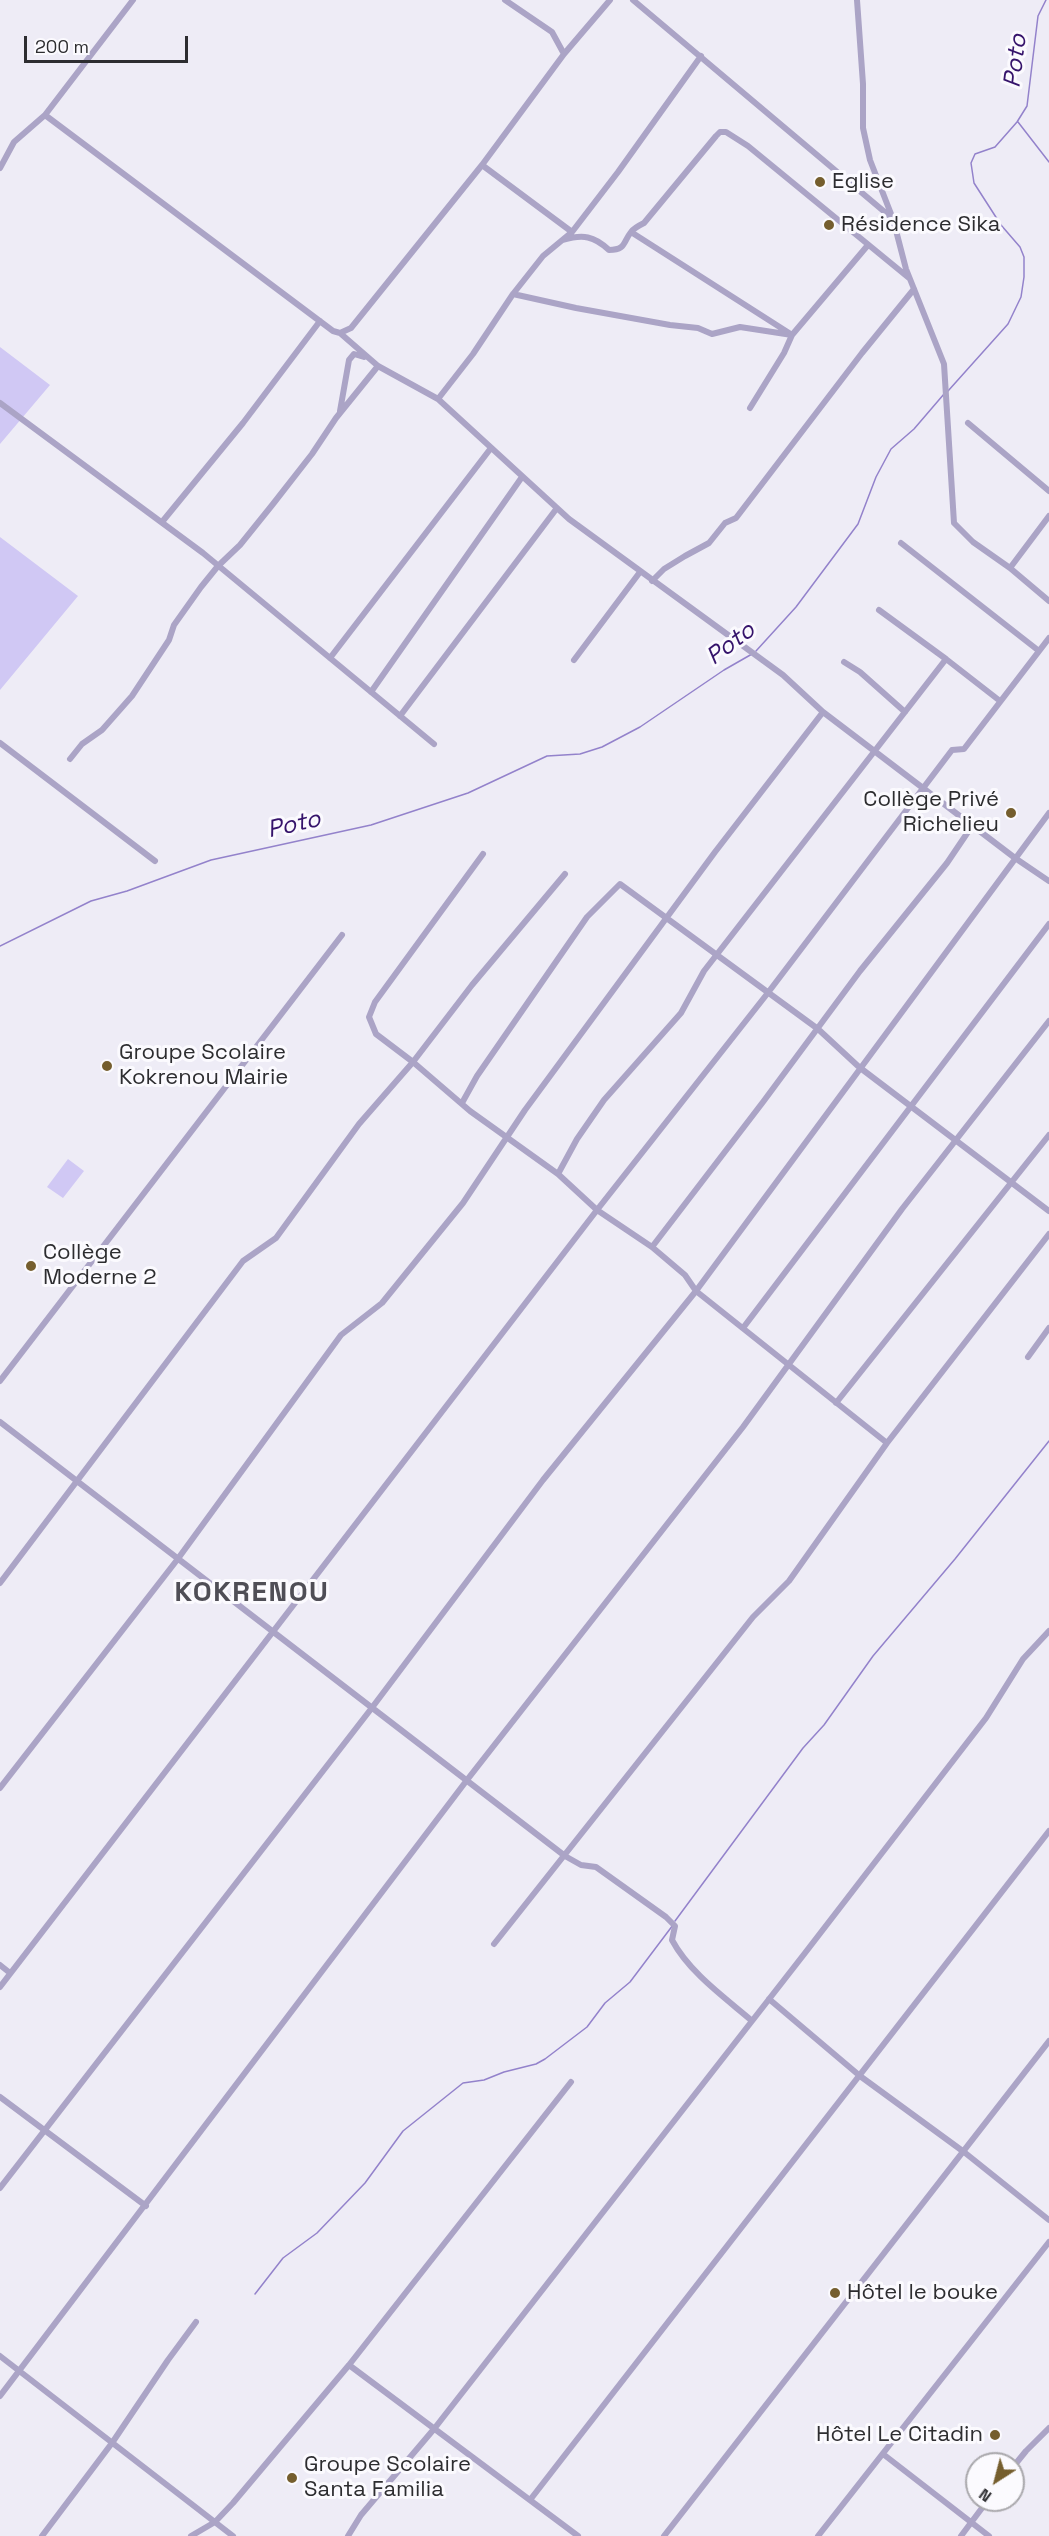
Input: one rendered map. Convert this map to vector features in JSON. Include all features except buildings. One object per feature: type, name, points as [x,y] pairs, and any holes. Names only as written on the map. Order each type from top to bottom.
[{"type":"street","points":[[0,168],[14,142],[45,115],[133,0]]},
{"type":"street","points":[[505,0],[552,32],[564,54]]},
{"type":"street","points":[[340,333],[351,328],[482,165],[564,54],[610,0]]},
{"type":"street","points":[[633,0],[893,219]]},
{"type":"street","points":[[857,0],[863,84],[863,128],[870,160],[893,219],[909,278],[944,364],[954,523],[981,549],[1010,568],[1049,601]]},
{"type":"street","points":[[438,399],[543,256],[572,232],[701,56]]},
{"type":"street","points":[[45,115],[320,321],[340,333],[378,366],[438,399],[557,508],[652,581],[783,675],[823,712],[972,826],[1049,881]]},
{"type":"street","points":[[563,240],[589,236],[600,241],[609,250],[617,250],[627,243],[631,232],[644,223],[716,136],[720,132],[726,132],[748,146],[909,278]]},
{"type":"street","points":[[482,165],[572,232]]},
{"type":"street","points":[[631,232],[792,335]]},
{"type":"street","points":[[750,408],[784,353],[792,335],[868,245]]},
{"type":"street","points":[[652,581],[678,560],[709,543],[725,523],[736,518],[914,289]]},
{"type":"street","points":[[513,294],[576,308],[698,328],[712,334],[740,327],[792,335]]},
{"type":"street","points":[[162,522],[243,423],[320,321]]},
{"type":"street","points":[[340,412],[349,360],[354,354],[368,358]]},
{"type":"street","points":[[70,759],[82,744],[102,730],[132,696],[169,640],[174,625],[218,566],[240,545],[273,504],[312,454],[340,412],[378,366]]},
{"type":"street","points":[[0,403],[162,522],[434,744]]},
{"type":"street","points":[[968,423],[1049,491]]},
{"type":"street","points":[[330,658],[491,448]]},
{"type":"street","points":[[371,692],[522,477]]},
{"type":"street","points":[[400,716],[557,508]]},
{"type":"street","points":[[1010,568],[1049,516]]},
{"type":"street","points":[[902,543],[1039,651]]},
{"type":"street","points":[[574,660],[640,572]]},
{"type":"street","points":[[879,610],[1000,701]]},
{"type":"street","points":[[0,1987],[597,1210],[767,994],[952,750],[964,749],[1049,638]]},
{"type":"street","points":[[558,1174],[577,1139],[604,1100],[681,1013],[704,971],[946,659]]},
{"type":"street","points":[[844,662],[860,672],[905,712]]},
{"type":"street","points":[[0,1788],[177,1560],[341,1335],[382,1303],[463,1203],[525,1110],[667,917],[823,712]]},
{"type":"street","points":[[0,743],[155,861]]},
{"type":"street","points":[[0,2188],[372,1709],[543,1480],[696,1291],[859,1067],[1049,813]]},
{"type":"street","points":[[652,1247],[860,971],[947,863],[972,826]]},
{"type":"street","points":[[483,854],[371,1010],[369,1017],[376,1034],[462,1103],[558,1174],[597,1210],[652,1247],[685,1275],[696,1291],[887,1443]]},
{"type":"street","points":[[0,1583],[243,1261],[276,1238],[359,1124],[413,1062],[472,986],[566,874]]},
{"type":"street","points":[[462,1103],[477,1076],[587,917],[620,884],[767,994],[818,1029],[859,1067],[957,1139],[1049,1211]]},
{"type":"street","points":[[743,1328],[912,1108],[1049,924]]},
{"type":"street","points":[[0,1381],[342,935]]},
{"type":"street","points":[[0,2396],[467,1780],[743,1427],[787,1364],[1049,1021]]},
{"type":"street","points":[[836,1403],[1049,1135]]},
{"type":"street","points":[[494,1944],[753,1617],[789,1581],[887,1443],[1049,1233]]},
{"type":"street","points":[[1028,1357],[1049,1328]]},
{"type":"street","points":[[0,1422],[565,1856],[581,1865],[596,1868],[666,1917],[675,1926],[672,1940],[683,1956],[719,1993],[751,2020]]},
{"type":"street","points":[[348,2536],[361,2515],[435,2429],[986,1718],[1023,1659],[1049,1631]]},
{"type":"street","points":[[530,2500],[1049,1831]]},
{"type":"street","points":[[0,1965],[10,1973]]},
{"type":"street","points":[[769,1998],[860,2076],[964,2152],[1049,2220]]},
{"type":"street","points":[[664,2536],[1049,2041]]},
{"type":"street","points":[[191,2536],[215,2522],[349,2365],[571,2082]]},
{"type":"street","points":[[0,2097],[146,2206]]},
{"type":"street","points":[[818,2536],[1049,2242]]},
{"type":"street","points":[[42,2536],[112,2443],[196,2322]]},
{"type":"street","points":[[0,2356],[233,2536]]},
{"type":"street","points":[[349,2365],[578,2536]]},
{"type":"street","points":[[1025,2452],[1049,2428]]},
{"type":"street","points":[[883,2454],[988,2536]]},
{"type":"street","points":[[961,2536],[979,2512]]},
{"type":"shaded area","points":[[0,347],[50,385],[0,444]]},
{"type":"shaded area","points":[[0,537],[78,596],[0,690]]},
{"type":"shaded area","points":[[68,1159],[84,1171],[63,1198],[47,1187]]},
{"type":"waterway","name":"Poto","points":[[948,391],[1008,324],[1021,297],[1024,257],[1020,247],[1001,225],[974,183],[971,163],[975,154],[995,147],[1017,122],[1027,106],[1038,16],[1046,0]]},
{"type":"waterway","points":[[1018,122],[1049,162]]},
{"type":"waterway","name":"Poto","points":[[756,651],[796,607],[858,524],[876,477],[891,449],[914,429],[944,394]]},
{"type":"waterway","name":"Poto","points":[[0,946],[91,901],[127,891],[211,860],[371,825],[468,793],[547,756],[580,754],[602,747],[640,727],[724,670],[752,654]]},
{"type":"waterway","points":[[675,1921],[803,1748],[824,1725],[873,1656],[955,1559],[1049,1441]]},
{"type":"waterway","points":[[255,2294],[283,2258],[317,2233],[365,2183],[403,2131],[463,2083],[484,2080],[536,2064],[587,2027],[605,2003],[630,1982],[673,1925]]},
{"type":"place","name":"Eglise","points":[[820,182]]},
{"type":"place","name":"Résidence Sika","points":[[829,225]]},
{"type":"place","name":"Collège Privé Richelieu","points":[[1011,813]]},
{"type":"place","name":"Groupe Scolaire Kokrenou Mairie","points":[[107,1066]]},
{"type":"place","name":"Collège Moderne 2","points":[[31,1266]]},
{"type":"place","name":"Hôtel le bouke","points":[[835,2293]]},
{"type":"place","name":"Hôtel Le Citadin","points":[[995,2435]]},
{"type":"place","name":"Groupe Scolaire Santa Familia","points":[[292,2478]]},
{"type":"district","name":"KOKRENOU","points":[[252,1593]]}]
